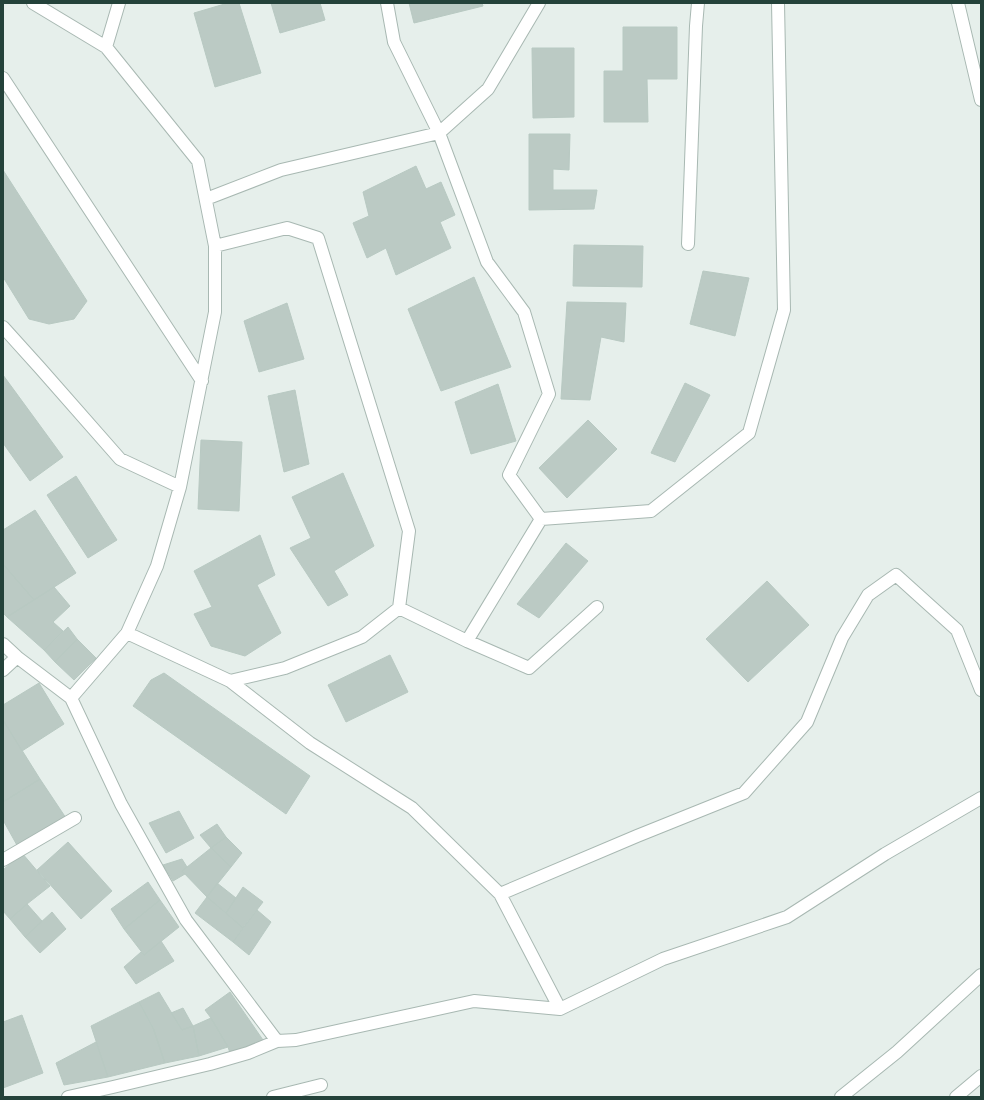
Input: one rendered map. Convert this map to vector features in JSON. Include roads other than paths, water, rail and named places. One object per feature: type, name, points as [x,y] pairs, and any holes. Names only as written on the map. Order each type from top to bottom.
[{"type":"street","points":[[33,3],[106,47],[198,161],[215,246],[215,312],[180,487],[157,566],[126,633],[71,698]]},
{"type":"street","points":[[106,47],[119,3]]},
{"type":"street","points":[[387,3],[394,42],[439,133],[487,262],[524,312],[549,394],[509,475],[541,519]]},
{"type":"street","points":[[206,199],[281,170],[439,133],[488,89],[539,3]]},
{"type":"street","points":[[688,244],[698,3]]},
{"type":"street","points":[[541,519],[651,511],[749,433],[784,310],[778,3]]},
{"type":"street","points":[[958,3],[978,74],[981,100]]},
{"type":"street","points":[[3,78],[202,381]]},
{"type":"street","points":[[215,246],[287,228],[318,238],[409,531],[398,608],[362,637],[285,668],[230,681]]},
{"type":"street","points":[[3,327],[120,459],[180,487]]},
{"type":"street","points":[[467,641],[541,519]]},
{"type":"street","points":[[500,894],[744,793],[808,722],[842,638],[868,595],[896,575],[957,630],[981,690]]},
{"type":"street","points":[[398,608],[467,641],[529,668],[597,607]]},
{"type":"street","points":[[126,633],[230,681],[310,743],[412,808],[500,894],[560,1009]]},
{"type":"street","points":[[3,644],[17,657],[71,698],[121,804],[186,920],[277,1041]]},
{"type":"street","points":[[3,670],[17,657]]},
{"type":"street","points":[[68,1097],[113,1088],[210,1064],[248,1053],[277,1041],[296,1040],[474,1000],[560,1009],[663,959],[787,917],[885,854],[981,798]]},
{"type":"street","points":[[3,860],[76,818]]},
{"type":"street","points":[[842,1097],[897,1052],[981,975]]},
{"type":"street","points":[[956,1097],[981,1076]]},
{"type":"street","points":[[273,1097],[321,1085]]}]
